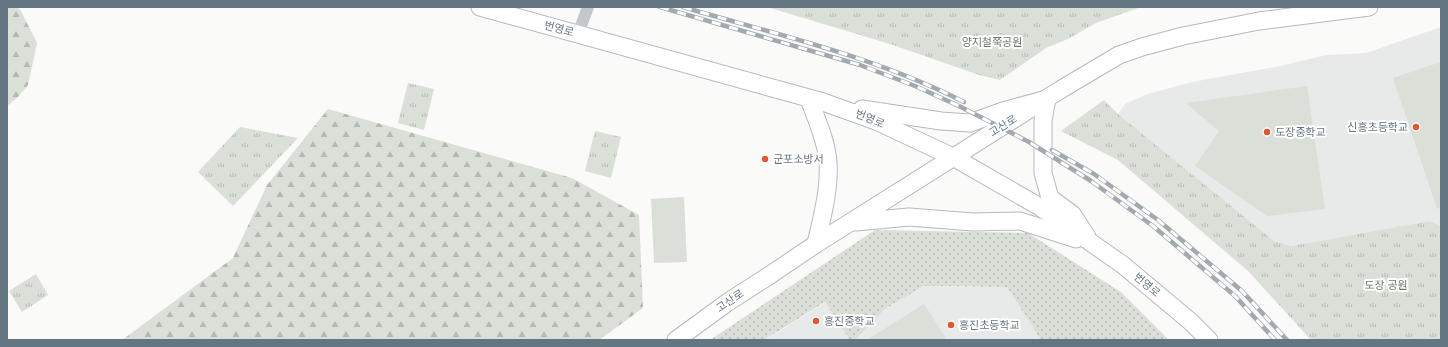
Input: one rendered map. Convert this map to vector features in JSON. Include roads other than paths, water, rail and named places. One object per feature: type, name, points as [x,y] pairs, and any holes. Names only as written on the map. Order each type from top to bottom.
[{"type":"street","name":"번영로","points":[[480,7],[836,106],[876,121],[953,157],[1040,207],[1123,265],[1191,322],[1209,340]]},
{"type":"street","points":[[578,34],[588,7]]},
{"type":"street","name":"고산로","points":[[676,340],[728,302],[816,244],[852,223],[953,157],[1119,55],[1142,47],[1184,36],[1259,21],[1369,7]]},
{"type":"street","points":[[809,99],[822,136],[828,161],[827,190],[816,244]]},
{"type":"street","points":[[836,106],[888,112],[942,121],[970,123],[1003,111],[1047,99],[1043,120],[1043,173],[1050,198],[1072,214],[1091,244]]},
{"type":"street","points":[[852,223],[910,217],[973,222],[1020,221],[1091,244]]},
{"type":"railway","points":[[660,7],[860,65],[915,86],[959,106],[1029,142],[1091,181],[1153,226],[1235,296],[1275,340]]},
{"type":"railway","points":[[683,7],[826,48],[896,72],[931,86],[964,102]]},
{"type":"railway","points":[[1052,150],[1094,174],[1158,220],[1242,291],[1287,340]]},
{"type":"place","name":"신흥초등학교","points":[[1416,127]]},
{"type":"place","name":"도장중학교","points":[[1267,132]]},
{"type":"place","name":"군포소방서","points":[[765,159]]},
{"type":"place","name":"흥진중학교","points":[[816,321]]},
{"type":"place","name":"흥진초등학교","points":[[951,325]]},
{"type":"park label","name":"양지철쭉공원","points":[[992,42]]},
{"type":"park label","name":"도장 공원","points":[[1386,285]]}]
